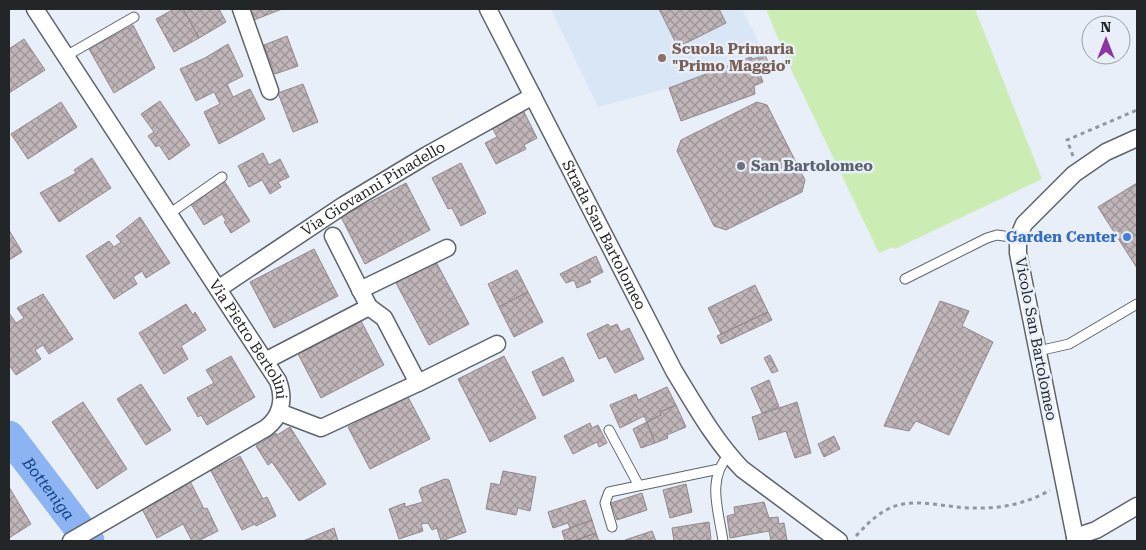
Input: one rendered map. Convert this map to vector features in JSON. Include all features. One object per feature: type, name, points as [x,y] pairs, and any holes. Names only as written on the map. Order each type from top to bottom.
[{"type":"street","name":"Via Pietro Bertolini","points":[[35,9],[265,361],[280,387],[279,412],[273,423],[71,541]]},
{"type":"street","points":[[241,9],[270,92]]},
{"type":"street","name":"Strada San Bartolomeo","points":[[488,9],[674,371],[729,455],[759,482],[839,541]]},
{"type":"street","name":"Via Giovanni Pinadello","points":[[218,289],[344,205],[427,155],[533,96]]},
{"type":"street","name":"Vicolo San Bartolomeo","points":[[1137,138],[1106,152],[1074,174],[1028,219],[1018,238],[1018,253],[1075,539],[1096,530],[1137,506]]},
{"type":"street","points":[[333,236],[369,307],[384,318],[418,383]]},
{"type":"street","points":[[360,290],[447,248]]},
{"type":"street","points":[[265,361],[369,307]]},
{"type":"street","points":[[279,412],[322,428],[496,344]]},
{"type":"lane","points":[[66,56],[134,16]]},
{"type":"lane","points":[[169,214],[222,177]]},
{"type":"lane","points":[[905,279],[987,238],[997,235],[1018,238]]},
{"type":"lane","points":[[1038,351],[1069,344],[1137,304]]},
{"type":"lane","points":[[609,430],[638,484]]},
{"type":"lane","points":[[723,541],[715,489],[719,469],[729,455]]},
{"type":"lane","points":[[612,527],[605,503],[609,492],[638,484],[719,469]]},
{"type":"path","points":[[856,536],[870,520],[890,508],[913,502],[972,508],[1001,507],[1035,499],[1055,487]]},
{"type":"shaded area","name":"Scuola Primaria \"Primo Maggio\"","points":[[551,9],[742,9],[765,55],[751,58],[669,88],[598,107]]},
{"type":"green space","points":[[766,9],[975,9],[1042,179],[895,249],[893,247],[879,253],[788,63]]},
{"type":"building","points":[[174,9],[183,9],[199,38],[174,52],[156,19]]},
{"type":"building","points":[[183,9],[219,9],[226,22],[199,38]]},
{"type":"building","points":[[250,9],[282,9],[254,20]]},
{"type":"building","points":[[659,9],[719,9],[726,23],[678,47]]},
{"type":"building","points":[[133,25],[155,68],[114,93],[89,49]]},
{"type":"building","points":[[287,36],[298,66],[275,74],[264,45]]},
{"type":"building","points":[[24,39],[45,70],[9,93],[9,49]]},
{"type":"building","points":[[228,44],[243,76],[227,84],[233,97],[250,89],[265,119],[219,144],[204,112],[220,104],[214,92],[196,101],[180,69],[205,58]]},
{"type":"building","points":[[765,55],[770,66],[759,71],[763,82],[754,86],[755,94],[681,121],[669,88],[751,57],[753,59]]},
{"type":"building","points":[[303,84],[318,122],[293,132],[278,93]]},
{"type":"building","points":[[160,101],[190,145],[169,160],[159,145],[156,147],[148,136],[154,132],[141,114]]},
{"type":"building","points":[[61,102],[77,127],[28,159],[11,134]]},
{"type":"building","name":"San Bartolomeo","points":[[757,102],[767,105],[805,180],[802,192],[726,230],[714,226],[677,151],[681,140]]},
{"type":"building","points":[[522,108],[537,138],[524,145],[526,149],[496,164],[485,143],[497,137],[493,129],[496,126],[494,123]]},
{"type":"building","points":[[263,153],[269,165],[280,159],[289,177],[278,182],[281,187],[270,194],[262,180],[249,187],[238,166]]},
{"type":"building","points":[[92,158],[111,188],[59,222],[40,193],[76,173],[74,170]]},
{"type":"building","points":[[461,163],[486,213],[461,226],[452,208],[448,209],[432,178]]},
{"type":"building","points":[[223,179],[250,221],[231,233],[224,222],[226,221],[222,214],[204,225],[189,201]]},
{"type":"building","points":[[406,183],[430,230],[365,264],[341,217]]},
{"type":"building","name":"Garden Center","points":[[1137,183],[1137,268],[1098,207]]},
{"type":"building","points":[[140,217],[170,263],[146,278],[142,271],[133,277],[137,284],[114,299],[86,256],[109,241],[114,247],[121,242],[116,236]]},
{"type":"building","points":[[9,230],[22,252],[9,260]]},
{"type":"building","points":[[314,249],[338,296],[274,328],[250,282]]},
{"type":"building","points":[[596,256],[603,272],[589,279],[591,282],[577,288],[574,280],[566,283],[560,274]]},
{"type":"building","points":[[435,260],[469,324],[429,345],[395,281]]},
{"type":"building","points":[[517,270],[528,292],[499,307],[488,284]]},
{"type":"building","points":[[755,285],[768,312],[721,334],[708,308]]},
{"type":"building","points":[[528,292],[543,322],[514,337],[499,307]]},
{"type":"building","points":[[43,294],[73,339],[49,354],[43,345],[35,350],[41,359],[16,375],[9,365],[9,313],[16,323],[24,318],[17,308]]},
{"type":"building","points":[[940,301],[969,311],[962,326],[993,342],[949,435],[916,421],[909,431],[884,426]]},
{"type":"building","points":[[186,304],[193,315],[195,312],[206,330],[181,346],[188,359],[164,374],[139,333]]},
{"type":"building","points":[[768,312],[772,320],[721,344],[717,336]]},
{"type":"building","points":[[361,321],[384,365],[321,398],[298,354]]},
{"type":"building","points":[[608,324],[610,327],[617,324],[621,332],[629,328],[644,359],[615,373],[606,356],[599,359],[587,334]]},
{"type":"building","points":[[770,355],[778,371],[772,373],[764,358]]},
{"type":"building","points":[[231,356],[255,397],[207,425],[201,415],[198,417],[187,398],[214,383],[206,370]]},
{"type":"building","points":[[504,356],[536,418],[490,442],[458,379]]},
{"type":"building","points":[[563,357],[574,381],[543,396],[532,372]]},
{"type":"building","points":[[769,380],[779,407],[762,413],[751,388]]},
{"type":"building","points":[[141,384],[171,430],[146,445],[117,399]]},
{"type":"building","points":[[667,387],[676,405],[660,412],[661,415],[647,422],[644,416],[620,428],[610,405],[636,394],[638,400]]},
{"type":"building","points":[[408,397],[430,439],[370,469],[348,427]]},
{"type":"building","points":[[83,402],[127,469],[97,489],[52,422]]},
{"type":"building","points":[[797,402],[811,453],[795,458],[786,431],[759,440],[752,417]]},
{"type":"building","points":[[676,405],[686,427],[667,435],[668,438],[655,443],[647,422],[661,415],[660,412]]},
{"type":"building","points":[[647,422],[655,443],[641,448],[633,429]]},
{"type":"building","points":[[590,423],[592,428],[598,425],[607,443],[599,447],[597,442],[573,454],[564,436]]},
{"type":"building","points":[[290,427],[326,484],[299,501],[272,462],[268,465],[256,446],[276,433],[277,435]]},
{"type":"building","points":[[834,436],[840,449],[824,457],[818,444]]},
{"type":"building","points":[[240,456],[263,499],[267,497],[276,516],[256,526],[255,524],[242,530],[211,471]]},
{"type":"building","points":[[503,471],[536,477],[530,511],[518,508],[516,515],[486,509],[491,483],[500,485]]},
{"type":"building","points":[[445,479],[449,480],[466,532],[441,541],[437,528],[432,530],[428,523],[421,524],[423,531],[399,539],[389,509],[405,503],[405,507],[423,502],[419,491],[421,488]]},
{"type":"building","points":[[190,481],[204,509],[207,508],[218,531],[198,541],[192,541],[183,524],[157,538],[141,507]]},
{"type":"building","points":[[686,484],[692,512],[670,518],[663,490]]},
{"type":"building","points":[[9,487],[31,524],[9,538]]},
{"type":"building","points":[[642,493],[647,510],[617,520],[611,503]]},
{"type":"building","points":[[585,500],[592,520],[570,528],[568,523],[553,528],[548,512]]},
{"type":"building","points":[[764,502],[769,518],[778,517],[779,524],[784,523],[787,540],[771,541],[769,531],[730,538],[727,516],[735,514],[734,507]]},
{"type":"building","points":[[592,520],[596,533],[575,541],[565,541],[562,531]]},
{"type":"building","points":[[709,522],[711,539],[704,541],[674,541],[672,528]]},
{"type":"building","points":[[334,528],[338,541],[303,541]]},
{"type":"building","points":[[652,531],[656,541],[625,540]]},
{"type":"building","points":[[596,533],[599,541],[575,541],[575,540]]},
{"type":"waterway","name":"Botteniga","points":[[9,436],[89,541]]},
{"type":"place","name":"Scuola Primaria \"Primo Maggio\"","points":[[662,58]]},
{"type":"place","name":"San Bartolomeo","points":[[741,166]]},
{"type":"place","name":"Garden Center","points":[[1127,237]]}]
